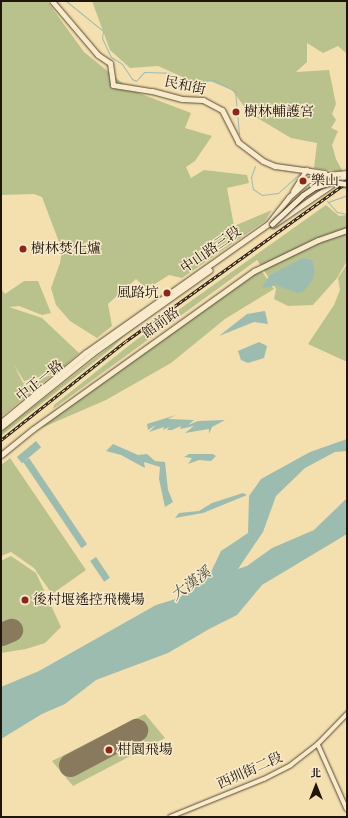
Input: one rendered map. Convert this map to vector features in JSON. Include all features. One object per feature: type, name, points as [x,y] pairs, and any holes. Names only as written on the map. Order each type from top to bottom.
[{"type":"street","name":"民和街","points":[[52,1],[98,54],[110,63],[113,85],[158,92],[182,99],[203,100],[222,110],[238,142],[263,161],[275,166],[307,169],[332,175]]},
{"type":"street","points":[[289,197],[307,169]]},
{"type":"street","name":"中山路三段","points":[[94,353],[270,225],[289,197],[312,178],[347,174]]},
{"type":"street","name":"中山路三段","points":[[85,353],[270,225],[347,174]]},
{"type":"street","points":[[270,225],[303,195],[316,187],[331,182],[347,184]]},
{"type":"street","name":"館前路","points":[[1,456],[33,429],[254,271],[311,243],[347,230]]},
{"type":"street","name":"中正一路","points":[[1,422],[85,353]]},
{"type":"street","name":"中正一路","points":[[1,427],[94,353]]},
{"type":"street","name":"西圳街二段","points":[[170,817],[264,779],[291,765],[318,744],[347,714]]},
{"type":"street","points":[[318,744],[347,809]]},
{"type":"green space","points":[[1,1],[47,1],[84,52],[131,90],[191,113],[185,128],[212,136],[195,161],[186,167],[191,178],[204,170],[247,175],[249,183],[227,188],[234,226],[272,210],[265,221],[182,278],[169,275],[147,289],[136,279],[108,304],[112,326],[97,338],[70,321],[56,305],[51,288],[60,263],[62,250],[42,197],[34,194],[1,195]]},
{"type":"green space","points":[[92,1],[347,1],[347,54],[338,46],[323,53],[307,43],[307,62],[296,72],[329,70],[336,104],[332,114],[336,120],[331,128],[338,131],[332,145],[336,159],[343,172],[314,168],[317,143],[291,138],[249,113],[232,90],[210,81],[198,84],[158,66],[130,68],[110,50]]},
{"type":"green space","points":[[326,205],[339,216],[347,215],[347,261],[337,278],[313,305],[288,306],[274,299],[276,289],[257,260],[53,409],[54,405],[136,340]]},
{"type":"green space","points":[[347,264],[347,361],[345,361],[308,344],[334,305],[340,290],[338,278]]},
{"type":"green space","points":[[261,270],[274,289],[225,319],[171,363],[106,400],[39,429]]},
{"type":"green space","points":[[24,281],[38,281],[51,313],[42,315],[19,306],[9,307],[42,318],[79,353],[56,373],[24,381],[14,365],[23,383],[52,375],[1,417],[1,289],[5,294]]},
{"type":"green space","points":[[126,334],[112,348],[1,436],[1,432]]},
{"type":"green space","points":[[10,458],[86,570],[52,594],[34,568],[11,552],[1,556],[1,465]]},
{"type":"green space","name":"後村堰遙控飛機場","points":[[11,556],[36,573],[61,627],[45,643],[26,649],[1,653],[1,561]]},
{"type":"green space","name":"柑園飛場","points":[[145,714],[165,738],[73,786],[52,761]]},
{"type":"shaded area","points":[[303,258],[312,260],[315,271],[312,281],[303,292],[297,293],[276,285],[266,288],[262,287],[270,275]]},
{"type":"shaded area","points":[[265,311],[268,324],[254,322],[219,336],[247,314]]},
{"type":"shaded area","points":[[259,342],[267,346],[264,358],[248,363],[241,360],[238,351]]},
{"type":"shaded area","points":[[176,415],[168,419],[194,420],[188,425],[198,421],[225,420],[212,427],[209,434],[209,429],[185,433],[194,426],[180,429],[181,426],[172,430],[167,430],[169,427],[163,430],[164,427],[149,432],[156,425],[148,430],[147,424]]},
{"type":"shaded area","points":[[347,439],[347,451],[335,452],[305,468],[276,496],[263,532],[238,569],[247,566],[272,548],[314,530],[347,498],[347,534],[262,585],[237,615],[168,653],[96,680],[65,704],[42,714],[1,739],[1,687],[39,671],[156,605],[179,598],[210,574],[221,551],[248,533],[249,496],[261,479],[310,452]]},
{"type":"shaded area","points":[[36,441],[41,447],[22,463],[17,457]]},
{"type":"shaded area","points":[[113,444],[138,455],[147,454],[155,461],[165,462],[168,490],[173,502],[165,507],[159,479],[160,467],[144,462],[145,468],[121,455],[106,451]]},
{"type":"shaded area","points":[[189,454],[213,454],[216,456],[211,461],[199,460],[188,464],[192,458],[184,457]]},
{"type":"shaded area","points":[[29,458],[87,544],[81,548],[23,462]]},
{"type":"shaded area","points":[[243,493],[247,495],[203,513],[175,518],[179,513],[199,511],[212,503]]},
{"type":"shaded area","points":[[96,557],[110,578],[104,582],[90,561]]},
{"type":"waterway","points":[[66,1],[103,31],[102,38],[111,57],[122,64],[132,79],[136,81],[144,72],[168,73],[187,82],[214,80],[235,91],[239,134]]},
{"type":"waterway","points":[[255,166],[251,177],[253,189],[262,195],[278,193],[299,174]]},
{"type":"waterway","points":[[328,202],[347,195]]},
{"type":"waterway","points":[[327,201],[337,212],[347,214]]},
{"type":"runway","points":[[1,634],[11,630]]},
{"type":"runway","points":[[70,765],[136,730]]},
{"type":"railway","points":[[1,440],[126,341],[347,182]]},
{"type":"place","name":"樹林輔護宮","points":[[236,112]]},
{"type":"place","name":"樂山","points":[[303,181]]},
{"type":"place","name":"樹林焚化爐","points":[[23,249]]},
{"type":"place","name":"風路坑","points":[[167,293]]},
{"type":"place","name":"後村堰遙控飛機場","points":[[25,600]]},
{"type":"place","name":"柑園飛場","points":[[109,750]]},
{"type":"water label","name":"大漢溪","points":[[191,584]]}]
